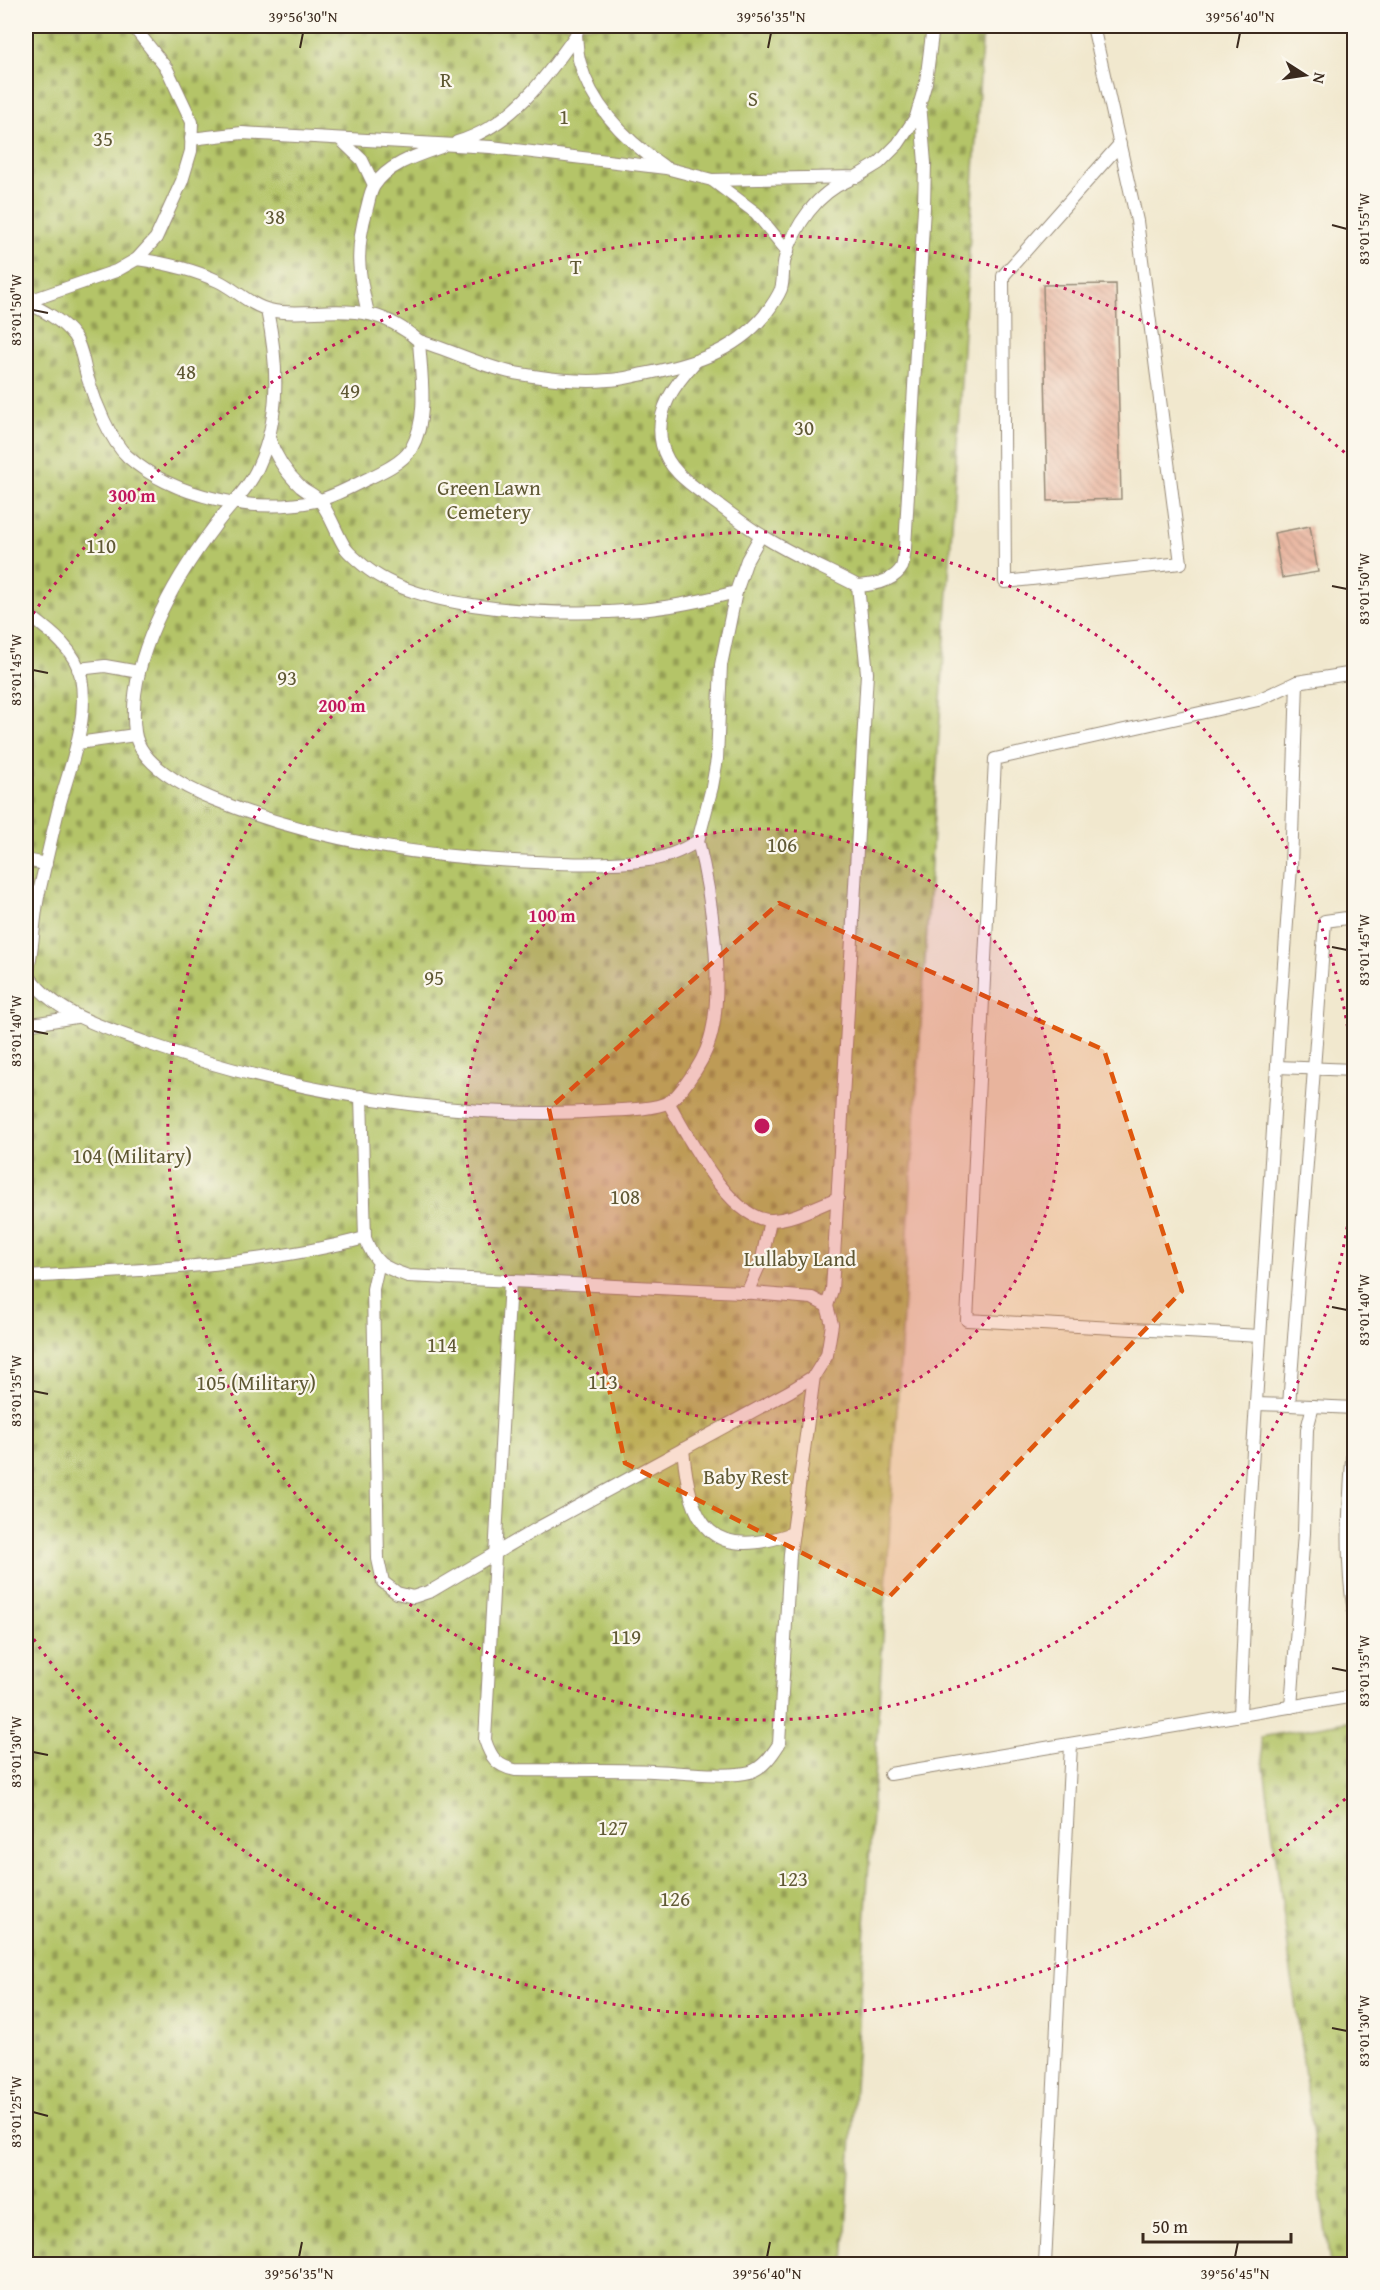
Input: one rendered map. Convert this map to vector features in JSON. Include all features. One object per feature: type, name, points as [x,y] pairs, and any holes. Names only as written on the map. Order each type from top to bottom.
[{"type":"lane","points":[[26,302],[116,271],[137,259],[156,238],[170,212],[191,151],[192,122],[167,69],[133,26]]},
{"type":"lane","points":[[137,259],[197,273],[219,282],[267,310],[287,313],[344,310],[368,313],[404,328],[419,341],[494,368],[513,372],[561,379],[609,380],[674,368],[734,344],[751,331],[770,309],[781,289],[788,252],[804,218],[835,186],[879,163],[898,144],[916,117],[926,82],[933,26]]},
{"type":"lane","points":[[1093,26],[1120,144],[1137,221],[1181,563],[1005,582],[1003,276],[1120,144]]},
{"type":"lane","points":[[368,313],[359,277],[358,247],[374,185],[409,158],[475,137],[532,94],[577,30]]},
{"type":"lane","points":[[577,30],[579,61],[589,88],[602,108],[637,148],[666,168]]},
{"type":"lane","points":[[696,361],[677,382],[665,404],[660,427],[662,447],[671,467],[761,535],[858,586],[874,585],[891,578],[902,567],[904,548],[924,207],[925,164],[920,103]]},
{"type":"lane","points":[[191,139],[242,134],[491,147],[666,168],[712,180],[856,177]]},
{"type":"lane","points":[[340,139],[362,160],[374,185]]},
{"type":"lane","points":[[712,180],[756,213],[788,252]]},
{"type":"lane","points":[[26,302],[47,312],[74,337],[82,351],[88,380],[111,434],[126,455],[147,470],[200,495],[233,502],[293,505],[319,501],[395,464],[410,451],[420,431],[419,341]]},
{"type":"lane","points":[[267,310],[275,349],[275,412],[269,438],[258,469],[205,539],[160,616],[141,659],[134,702],[135,735],[149,759],[175,781],[255,816],[305,831],[365,844],[492,861],[615,863],[650,860],[674,854],[698,841]]},
{"type":"lane","points":[[269,438],[276,456],[286,471],[319,501],[347,549],[364,566],[386,580],[415,592],[449,601],[542,611],[640,610],[679,605],[736,592]]},
{"type":"lane","points":[[26,613],[48,630],[71,654],[81,676],[82,706],[78,743],[60,803],[38,899],[26,976],[48,999],[76,1017],[189,1058],[238,1071],[361,1096],[462,1109],[533,1113],[629,1109],[668,1102],[680,1093],[698,1068],[710,1040],[715,1012],[715,974],[710,896],[698,841],[717,759],[721,665],[736,592],[747,560],[761,535]]},
{"type":"lane","points":[[510,1281],[485,1740],[491,1757],[502,1767],[515,1770],[625,1770],[729,1774],[750,1772],[760,1767],[771,1757],[779,1744],[793,1533],[814,1376],[827,1355],[832,1324],[827,1306],[831,1290],[838,1198],[867,673],[858,586]]},
{"type":"lane","points":[[78,669],[105,666],[139,672]]},
{"type":"lane","points":[[1260,1336],[967,1320],[995,759],[1258,700],[1297,682],[1354,673]]},
{"type":"lane","points":[[1240,1715],[1260,1336],[1291,867],[1297,682]]},
{"type":"lane","points":[[78,743],[135,735]]},
{"type":"lane","points":[[26,860],[46,864]]},
{"type":"lane","points":[[1289,1405],[1316,1068],[1325,921],[1354,917]]},
{"type":"lane","points":[[26,1025],[76,1017]]},
{"type":"lane","points":[[1277,1067],[1354,1070]]},
{"type":"lane","points":[[361,1096],[365,1238],[372,1256],[386,1268],[408,1276],[812,1298],[827,1306]]},
{"type":"lane","points":[[668,1102],[708,1168],[727,1195],[740,1207],[756,1216],[770,1220],[808,1210],[838,1198]]},
{"type":"lane","points":[[747,1293],[762,1259],[770,1220]]},
{"type":"lane","points":[[26,1277],[268,1258],[318,1250],[365,1238]]},
{"type":"lane","points":[[379,1262],[373,1289],[378,1559],[383,1582],[397,1593],[413,1598],[431,1591],[683,1449],[790,1392],[814,1376]]},
{"type":"lane","points":[[1256,1404],[1354,1408]]},
{"type":"lane","points":[[1291,1707],[1304,1533],[1307,1429],[1313,1406]]},
{"type":"lane","points":[[1354,1432],[1350,1491],[1354,1612]]},
{"type":"lane","points":[[683,1449],[686,1474],[696,1512],[710,1533],[727,1542],[771,1541],[793,1533]]},
{"type":"lane","points":[[890,1774],[1354,1696]]},
{"type":"lane","points":[[1045,2265],[1071,1744]]},
{"type":"highlighted area","points":[[779,903],[1104,1050],[1182,1291],[889,1597],[625,1463],[549,1109]]},
{"type":"green space","name":"Green Lawn Cemetery","points":[[26,26],[983,26],[844,2264],[26,2264]]},
{"type":"green space","points":[[1354,1721],[1354,2264],[1330,2264],[1260,1737]]},
{"type":"building","points":[[1116,284],[1121,499],[1048,501],[1043,285]]},
{"type":"building","points":[[1310,526],[1318,572],[1282,578],[1274,533]]},
{"type":"park label","name":"R","points":[[446,80]]},
{"type":"park label","name":"S","points":[[753,99]]},
{"type":"park label","name":"1","points":[[564,117]]},
{"type":"park label","name":"35","points":[[103,139]]},
{"type":"park label","name":"38","points":[[275,217]]},
{"type":"park label","name":"T","points":[[576,267]]},
{"type":"park label","name":"48","points":[[186,372]]},
{"type":"park label","name":"49","points":[[350,391]]},
{"type":"park label","name":"30","points":[[804,428]]},
{"type":"park label","name":"110","points":[[101,546]]},
{"type":"park label","name":"93","points":[[287,678]]},
{"type":"park label","name":"106","points":[[782,845]]},
{"type":"park label","name":"95","points":[[434,978]]},
{"type":"park label","name":"104 (Military)","points":[[132,1156]]},
{"type":"park label","name":"108","points":[[625,1197]]},
{"type":"park label","name":"Lullaby Land","points":[[800,1259]]},
{"type":"park label","name":"114","points":[[442,1345]]},
{"type":"park label","name":"113","points":[[603,1382]]},
{"type":"park label","name":"105 (Military)","points":[[256,1383]]},
{"type":"park label","name":"Baby Rest","points":[[746,1477]]},
{"type":"park label","name":"119","points":[[626,1637]]},
{"type":"park label","name":"127","points":[[613,1828]]},
{"type":"park label","name":"123","points":[[793,1879]]},
{"type":"park label","name":"126","points":[[675,1899]]}]
